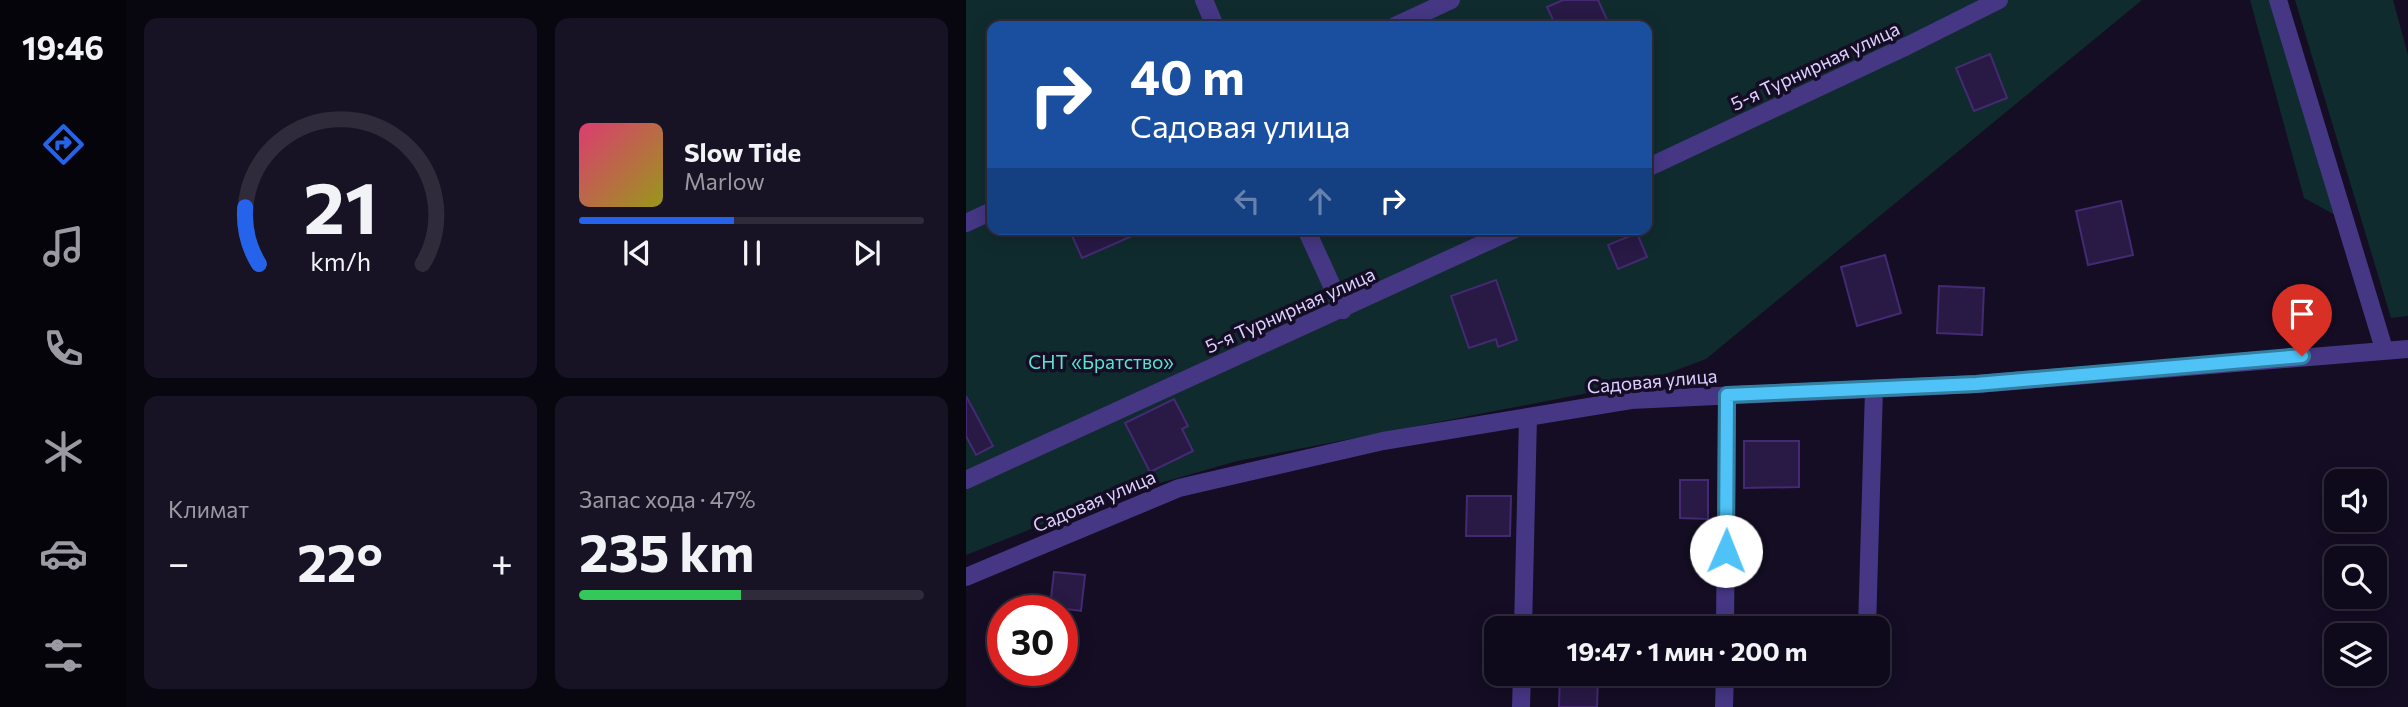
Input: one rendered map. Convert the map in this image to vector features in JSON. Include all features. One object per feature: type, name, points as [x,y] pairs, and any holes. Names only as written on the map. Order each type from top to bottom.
[{"type":"street","points":[[1205,0],[1213,21]]},
{"type":"street","points":[[1406,21],[1451,0]]},
{"type":"street","name":"5-я Турнирная улица","points":[[1652,166],[1999,0]]},
{"type":"street","points":[[2278,0],[2384,349]]},
{"type":"street","points":[[966,223],[987,213]]},
{"type":"street","points":[[1309,235],[1343,310]]},
{"type":"street","name":"5-я Турнирная улица","points":[[966,480],[1502,235]]},
{"type":"street","name":"Садовая улица","points":[[966,577],[1179,488],[1383,440],[1631,400],[1976,384],[2408,349]]},
{"type":"street","points":[[1867,616],[1874,389]]},
{"type":"street","points":[[1725,616],[1727,395]]},
{"type":"street","points":[[1523,616],[1528,417]]},
{"type":"street","points":[[1521,707],[1522,686]]},
{"type":"street","points":[[1724,707],[1725,686]]},
{"type":"green space","name":"СНТ «Братство»","points":[[966,0],[2142,0],[1706,359],[1645,382],[1237,461],[1108,498],[966,555]]},
{"type":"green space","points":[[2250,0],[2273,0],[2337,216],[2304,198]]},
{"type":"green space","points":[[2295,0],[2393,0],[2408,55],[2408,316],[2391,318]]},
{"type":"building","points":[[1563,0],[1598,0],[1608,21],[1554,21],[1547,7]]},
{"type":"building","points":[[1990,54],[2007,98],[1974,111],[1956,68]]},
{"type":"building","points":[[2121,201],[2133,255],[2088,265],[2076,211]]},
{"type":"building","points":[[1072,235],[1134,235],[1082,258]]},
{"type":"building","points":[[1638,235],[1647,257],[1618,269],[1608,245]]},
{"type":"building","points":[[1885,255],[1901,313],[1857,326],[1841,267]]},
{"type":"building","points":[[1496,280],[1517,340],[1498,347],[1496,339],[1469,348],[1451,296]]},
{"type":"building","points":[[1939,286],[1984,288],[1982,335],[1937,333]]},
{"type":"building","points":[[966,396],[993,446],[976,455],[966,436]]},
{"type":"building","points":[[1174,399],[1188,426],[1182,429],[1193,451],[1150,472],[1125,423]]},
{"type":"building","points":[[1744,441],[1799,441],[1799,487],[1744,488]]},
{"type":"building","points":[[1680,480],[1708,480],[1708,519],[1680,518]]},
{"type":"building","points":[[1467,496],[1511,496],[1510,536],[1466,536]]},
{"type":"building","points":[[1054,572],[1085,575],[1081,611],[1078,611],[1078,595],[1051,595]]},
{"type":"building","points":[[1560,686],[1598,686],[1597,707],[1559,707]]},
{"type":"route","points":[[1726,551],[1727,395],[1976,384],[2302,356]]}]
